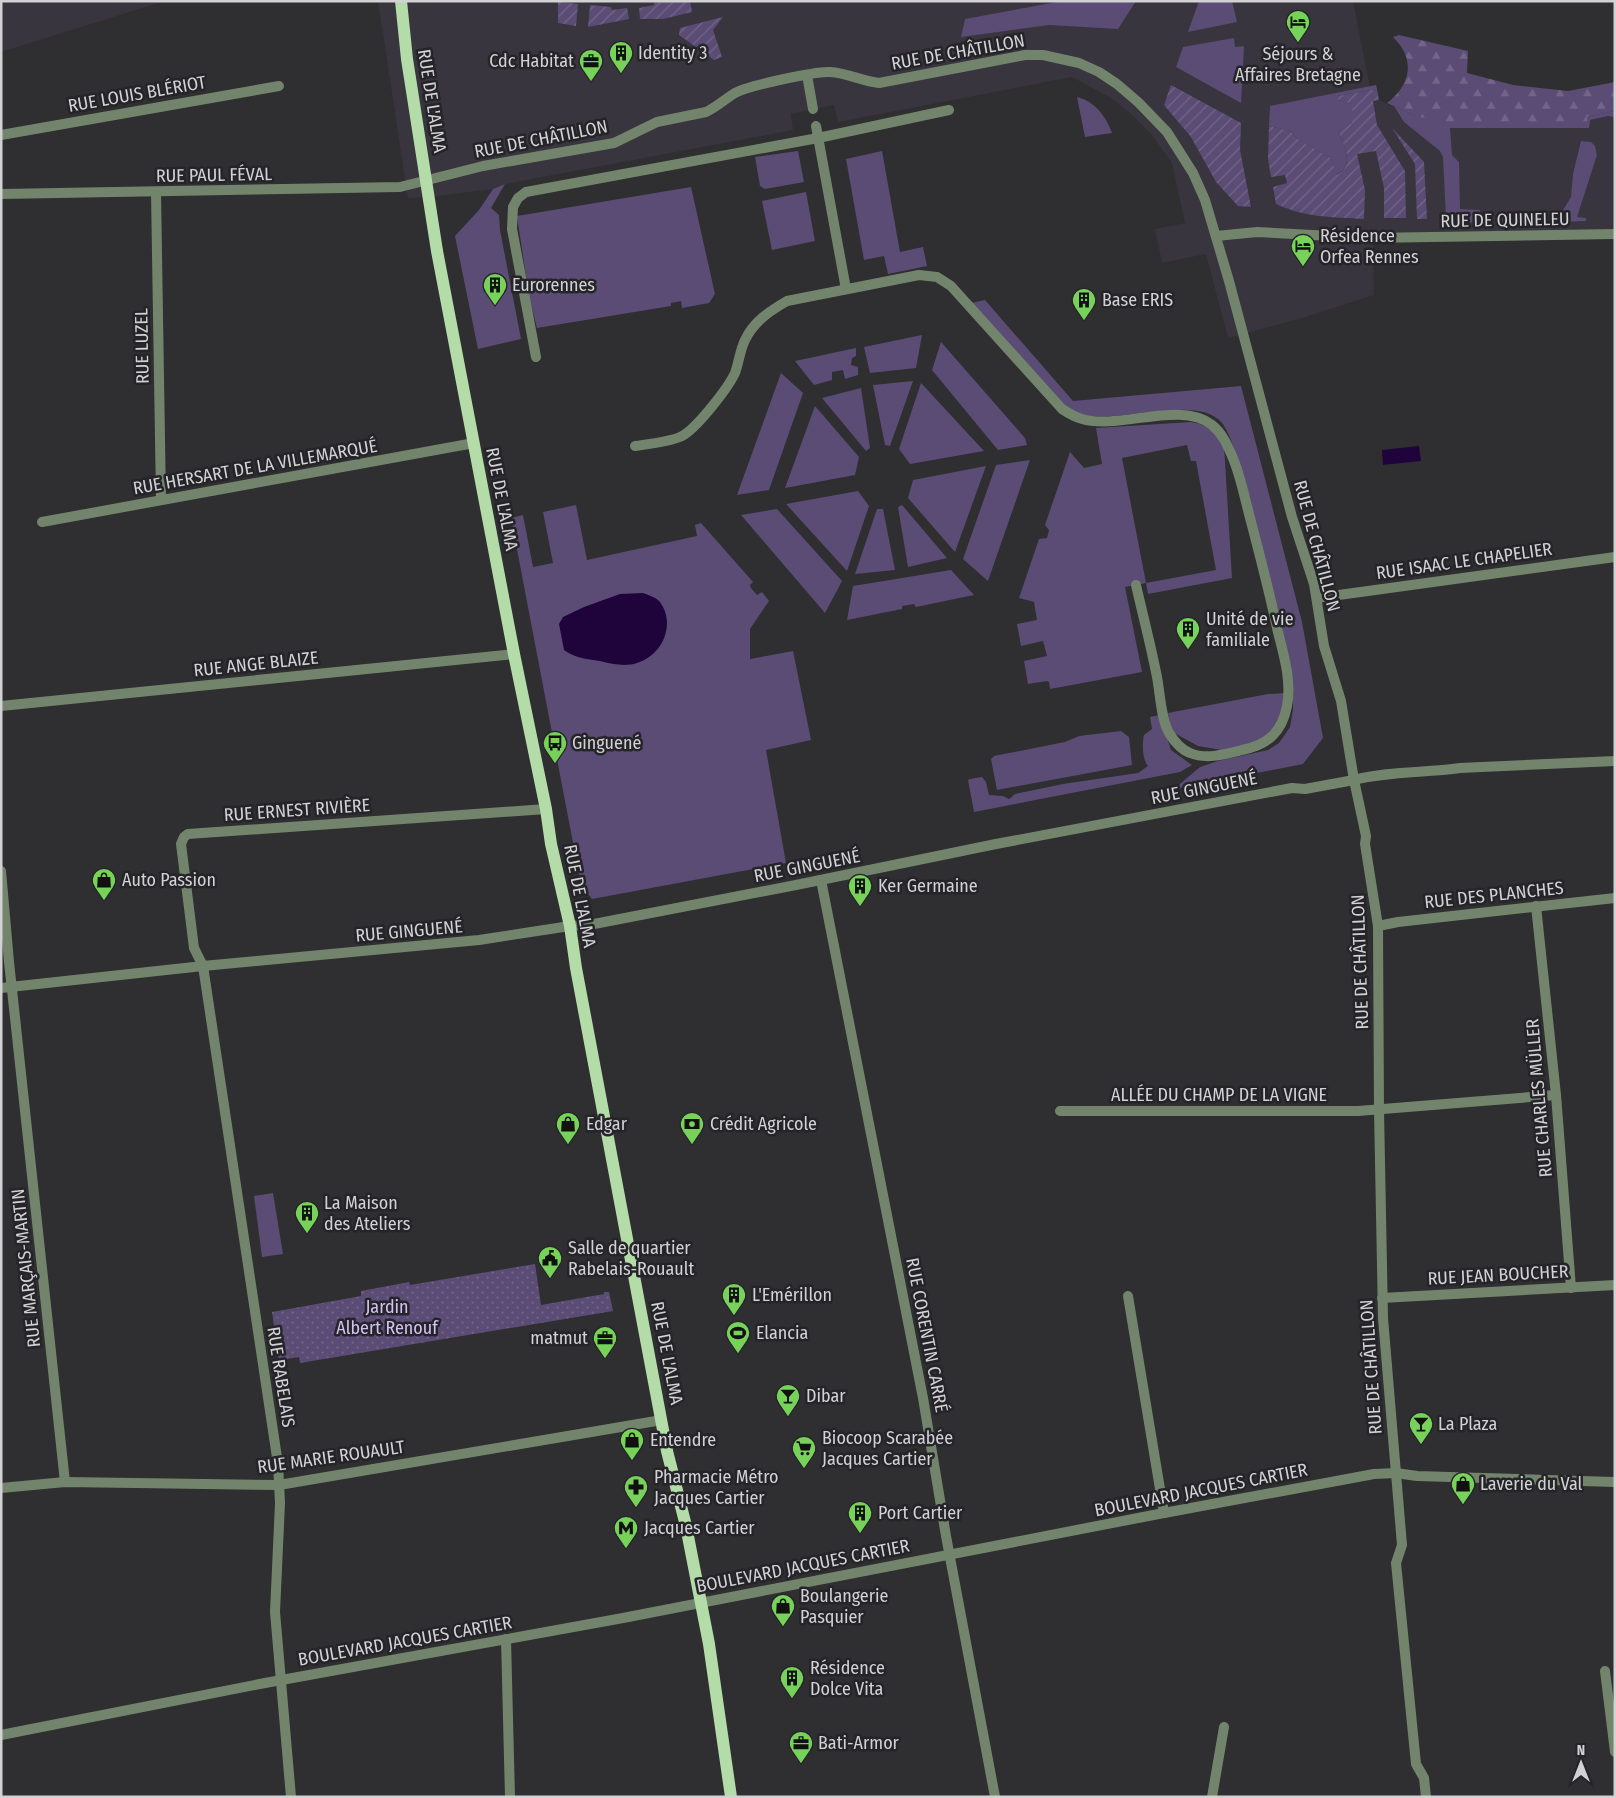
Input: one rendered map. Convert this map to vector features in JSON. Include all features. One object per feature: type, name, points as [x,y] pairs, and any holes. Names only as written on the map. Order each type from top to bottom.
[{"type":"main road","name":"RUE DE L'ALMA","points":[[401,1],[407,59],[437,251],[514,654],[555,861],[570,926],[576,968],[667,1451],[686,1526],[701,1602],[712,1661],[731,1797]]},
{"type":"street","name":"RUE DE CHÂTILLON","points":[[427,181],[482,166],[614,143],[665,119],[714,109],[736,92],[747,87],[829,72],[870,82],[879,82],[1025,55],[1043,55],[1079,63],[1099,72],[1117,84],[1138,102],[1167,132],[1193,172],[1205,200],[1216,236],[1292,517],[1310,570],[1317,598],[1324,646],[1341,700],[1354,780],[1366,836],[1365,844],[1378,926],[1382,1298],[1402,1546],[1396,1563],[1416,1764],[1424,1778],[1426,1797]]},
{"type":"street","points":[[807,75],[813,109]]},
{"type":"street","name":"RUE LOUIS BLÉRIOT","points":[[1,135],[279,86]]},
{"type":"street","points":[[536,358],[512,229],[513,207],[518,198],[526,192],[818,138],[949,110]]},
{"type":"street","points":[[816,126],[846,289]]},
{"type":"street","name":"RUE PAUL FÉVAL","points":[[1,194],[400,187],[427,181]]},
{"type":"street","name":"RUE LUZEL","points":[[156,192],[161,500]]},
{"type":"street","name":"RUE DE QUINELEU","points":[[1216,236],[1257,232],[1370,238],[1615,234]]},
{"type":"street","points":[[635,446],[680,438],[691,430],[723,392],[734,373],[744,340],[757,322],[770,310],[787,301],[846,289],[919,275],[937,277],[950,286],[1062,409],[1082,419],[1107,421],[1173,415],[1194,416],[1203,419],[1223,436],[1233,458],[1265,572],[1286,665],[1288,704],[1283,721],[1272,737],[1257,747],[1215,756],[1201,756],[1189,753],[1178,744],[1168,732],[1136,585]]},
{"type":"street","name":"RUE HERSART DE LA VILLEMARQUÉ","points":[[42,522],[474,443]]},
{"type":"street","name":"RUE ISAAC LE CHAPELIER","points":[[1317,598],[1615,557]]},
{"type":"street","name":"RUE ANGE BLAIZE","points":[[1,706],[514,654]]},
{"type":"street","name":"RUE GINGUENÉ","points":[[1,988],[203,966],[479,940],[594,924],[1006,842],[1292,788],[1305,789],[1372,775],[1460,768],[1615,761]]},
{"type":"street","name":"RUE ERNEST RIVIÈRE","points":[[203,966],[194,948],[181,844],[184,837],[188,834],[546,809]]},
{"type":"street","name":"RUE MARÇAIS-MARTIN","points":[[1,871],[65,1482]]},
{"type":"street","name":"RUE CORENTIN CARRÉ","points":[[821,880],[923,1398],[995,1797]]},
{"type":"street","name":"RUE DES PLANCHES","points":[[1378,926],[1398,922],[1615,898]]},
{"type":"street","name":"RUE CHARLES MÜLLER","points":[[1536,906],[1556,1095],[1571,1288]]},
{"type":"street","name":"RUE RABELAIS","points":[[203,966],[278,1464],[280,1503],[275,1612],[291,1797]]},
{"type":"street","name":"ALLÉE DU CHAMP DE LA VIGNE","points":[[1060,1111],[1379,1110],[1556,1095]]},
{"type":"street","name":"RUE JEAN BOUCHER","points":[[1382,1298],[1615,1285]]},
{"type":"street","points":[[1128,1296],[1164,1513]]},
{"type":"street","name":"RUE MARIE ROUAULT","points":[[1,1488],[65,1482],[279,1485],[662,1420]]},
{"type":"street","name":"BOULEVARD JACQUES CARTIER","points":[[1,1735],[1366,1475],[1396,1473],[1417,1476],[1615,1482]]},
{"type":"street","points":[[506,1639],[510,1797]]},
{"type":"street","points":[[1605,1671],[1615,1752]]},
{"type":"street","points":[[1212,1797],[1224,1727]]},
{"type":"shaded area","points":[[1,1],[165,1],[1,52]]},
{"type":"shaded area","points":[[378,1],[1353,1],[1370,87],[1379,100],[1407,113],[1453,123],[1587,117],[1615,111],[1615,230],[1373,234],[1374,295],[1299,319],[1228,338],[1206,254],[1162,263],[1155,229],[1185,223],[1172,163],[1151,134],[1131,114],[1111,98],[1072,77],[838,122],[834,105],[791,114],[793,130],[505,184],[493,189],[408,198]]},
{"type":"shaded area","points":[[1419,446],[1421,461],[1383,465],[1382,450]]},
{"type":"shaded area","points":[[643,593],[654,597],[660,602],[667,620],[667,629],[660,646],[646,659],[628,665],[618,665],[581,658],[564,650],[559,624],[563,617],[620,594]]},
{"type":"green space","points":[[654,1],[690,1],[692,12],[663,19],[640,19],[639,8],[654,5]]},
{"type":"green space","points":[[1136,1],[1118,29],[1049,25],[961,37],[965,19],[1057,2]]},
{"type":"green space","points":[[1199,1],[1232,1],[1237,22],[1188,32]]},
{"type":"green space","points":[[558,2],[578,4],[576,26],[558,23]]},
{"type":"green space","points":[[590,5],[611,7],[612,10],[627,8],[629,19],[588,27]]},
{"type":"green space","points":[[723,17],[713,30],[722,57],[714,60],[679,35],[680,28]]},
{"type":"green space","points":[[1399,35],[1468,51],[1467,73],[1513,85],[1568,91],[1615,82],[1615,111],[1587,117],[1587,125],[1453,123],[1415,116],[1387,103],[1401,88],[1408,72],[1405,54],[1393,37]]},
{"type":"green space","points":[[1234,38],[1235,47],[1244,46],[1241,103],[1176,67],[1183,47]]},
{"type":"green space","points":[[1171,85],[1241,123],[1240,150],[1251,207],[1238,206],[1216,182],[1191,137],[1164,105]]},
{"type":"green space","points":[[1376,85],[1377,89],[1337,96],[1338,100],[1352,104],[1352,123],[1338,131],[1347,155],[1347,161],[1341,171],[1335,175],[1331,158],[1298,139],[1290,131],[1269,126],[1270,106]]},
{"type":"green space","points":[[1377,89],[1379,100],[1373,101],[1377,125],[1405,171],[1406,218],[1384,218],[1384,188],[1376,151],[1357,154],[1365,190],[1364,219],[1309,214],[1287,209],[1276,204],[1273,187],[1287,183],[1285,175],[1271,177],[1268,159],[1269,126],[1290,131],[1298,139],[1331,158],[1336,175],[1346,166],[1347,161],[1347,155],[1338,131],[1352,123],[1352,104],[1338,100],[1337,96]]},
{"type":"green space","points":[[1077,97],[1089,102],[1099,110],[1107,121],[1112,133],[1085,137]]},
{"type":"green space","points":[[1394,106],[1415,116],[1587,125],[1587,117],[1615,111],[1615,117],[1608,116],[1590,120],[1589,128],[1450,128],[1452,155],[1459,162],[1460,209],[1480,210],[1480,223],[1456,222],[1446,218],[1443,157],[1440,151],[1404,122]]},
{"type":"green space","points":[[1392,128],[1424,162],[1427,219],[1417,219],[1415,164]]},
{"type":"green space","points":[[1581,141],[1591,142],[1595,146],[1597,155],[1577,217],[1586,218],[1586,221],[1560,222],[1562,212],[1571,197],[1573,174]]},
{"type":"green space","points":[[798,151],[804,182],[765,189],[760,186],[755,157]]},
{"type":"green space","points":[[882,151],[900,252],[923,247],[927,266],[888,274],[884,256],[864,260],[846,159]]},
{"type":"green space","points":[[505,184],[491,208],[499,215],[500,230],[521,339],[478,349],[455,236],[479,210],[493,189]]},
{"type":"green space","points":[[691,187],[715,294],[709,303],[682,308],[681,301],[671,303],[671,306],[537,328],[529,296],[517,216]]},
{"type":"green space","points":[[806,192],[815,241],[772,250],[762,201]]},
{"type":"green space","points":[[1546,213],[1546,222],[1497,223],[1498,217],[1505,214]]},
{"type":"green space","points":[[985,300],[1073,401],[1241,386],[1302,622],[1323,738],[1303,764],[1174,789],[1200,767],[1268,750],[1279,743],[1290,727],[1293,710],[1293,693],[1238,462],[1230,436],[1225,427],[1210,414],[1194,410],[1110,416],[1092,416],[1072,411],[1062,403],[971,303]]},
{"type":"green space","points":[[922,335],[916,368],[870,373],[864,347]]},
{"type":"green space","points":[[941,342],[1025,438],[1027,445],[998,450],[932,370]]},
{"type":"green space","points":[[856,348],[856,356],[852,358],[851,365],[858,367],[858,375],[845,379],[843,370],[832,372],[832,380],[814,385],[795,361]]},
{"type":"green space","points":[[781,373],[803,393],[769,490],[737,495]]},
{"type":"green space","points":[[913,381],[890,446],[885,445],[873,385]]},
{"type":"green space","points":[[921,383],[984,451],[910,464],[899,449]]},
{"type":"green space","points":[[861,388],[870,448],[866,451],[822,398]]},
{"type":"green space","points":[[815,406],[859,457],[855,475],[785,488]]},
{"type":"green space","points":[[1191,422],[1206,427],[1218,437],[1224,445],[1232,578],[1148,594],[1146,583],[1125,587],[1142,672],[1050,689],[1049,682],[1047,681],[1028,684],[1024,661],[1047,656],[1043,641],[1021,646],[1017,624],[1037,620],[1034,602],[1019,598],[1039,539],[1047,538],[1049,530],[1045,525],[1070,452],[1084,468],[1102,464],[1096,428]],"holes":[[[1187,445],[1191,461],[1196,461],[1216,570],[1146,583],[1122,458]]]},
{"type":"green space","points":[[1030,460],[988,581],[963,559],[996,465]]},
{"type":"green space","points":[[986,466],[955,552],[908,498],[913,480]]},
{"type":"green space","points":[[858,491],[869,506],[847,571],[786,504]]},
{"type":"green space","points":[[576,505],[587,560],[697,536],[695,525],[701,523],[753,582],[750,585],[757,595],[762,592],[769,601],[750,629],[750,659],[793,651],[811,740],[766,750],[786,863],[592,899],[589,895],[583,895],[511,518],[523,515],[533,567],[553,563],[543,512]]},
{"type":"green space","points":[[902,505],[947,558],[908,567],[898,507]]},
{"type":"green space","points":[[777,509],[842,581],[825,613],[741,515]]},
{"type":"green space","points":[[877,509],[883,509],[895,570],[855,574]]},
{"type":"green space","points":[[951,570],[974,595],[916,607],[914,604],[902,606],[902,609],[847,620],[853,586]]},
{"type":"green space","points":[[1285,693],[1282,714],[1273,730],[1259,742],[1222,750],[1198,746],[1171,730],[1168,713],[1268,694]]},
{"type":"green space","points":[[1160,715],[1171,750],[1192,765],[1180,772],[974,812],[968,780],[970,779],[982,777],[986,782],[989,795],[1003,796],[1009,799],[1015,794],[1063,784],[1138,773],[1148,766],[1144,755],[1143,743],[1144,735],[1152,729],[1150,717]]},
{"type":"green space","points":[[1121,731],[1129,737],[1132,765],[997,790],[991,759],[994,756],[1065,742],[1079,736]]},
{"type":"green space","points":[[273,1193],[283,1254],[262,1257],[254,1196]]},
{"type":"green space","name":"Jardin Albert Renouf","points":[[535,1264],[541,1305],[609,1292],[613,1311],[300,1363],[299,1357],[279,1360],[272,1312],[361,1296],[361,1291],[409,1282],[410,1285]]},
{"type":"place","name":"Séjours & Affaires Bretagne","points":[[1298,43]]},
{"type":"place","name":"Identity 3","points":[[621,74]]},
{"type":"place","name":"Cdc Habitat","points":[[591,82]]},
{"type":"place","name":"Résidence Orfea Rennes","points":[[1303,267]]},
{"type":"place","name":"Eurorennes","points":[[495,306]]},
{"type":"place","name":"Base ERIS","points":[[1084,321]]},
{"type":"place","name":"Unité de vie familiale","points":[[1188,650]]},
{"type":"place","name":"Ginguené","points":[[555,764]]},
{"type":"place","name":"Auto Passion","points":[[104,901]]},
{"type":"place","name":"Ker Germaine","points":[[860,907]]},
{"type":"place","name":"Edgar","points":[[568,1145]]},
{"type":"place","name":"Crédit Agricole","points":[[692,1145]]},
{"type":"place","name":"La Maison des Ateliers","points":[[307,1234]]},
{"type":"place","name":"Salle de quartier Rabelais-Rouault","points":[[550,1279]]},
{"type":"place","name":"L'Emérillon","points":[[734,1316]]},
{"type":"place","name":"Elancia","points":[[738,1354]]},
{"type":"place","name":"matmut","points":[[605,1359]]},
{"type":"place","name":"Dibar","points":[[788,1417]]},
{"type":"place","name":"La Plaza","points":[[1421,1445]]},
{"type":"place","name":"Entendre","points":[[632,1461]]},
{"type":"place","name":"Biocoop Scarabée Jacques Cartier","points":[[804,1469]]},
{"type":"place","name":"Laverie du Val","points":[[1463,1505]]},
{"type":"place","name":"Pharmacie Métro Jacques Cartier","points":[[636,1508]]},
{"type":"place","name":"Port Cartier","points":[[860,1534]]},
{"type":"place","name":"Jacques Cartier","points":[[626,1549]]},
{"type":"place","name":"Boulangerie Pasquier","points":[[783,1627]]},
{"type":"place","name":"Résidence Dolce Vita","points":[[792,1699]]},
{"type":"place","name":"Bati-Armor","points":[[801,1764]]}]
